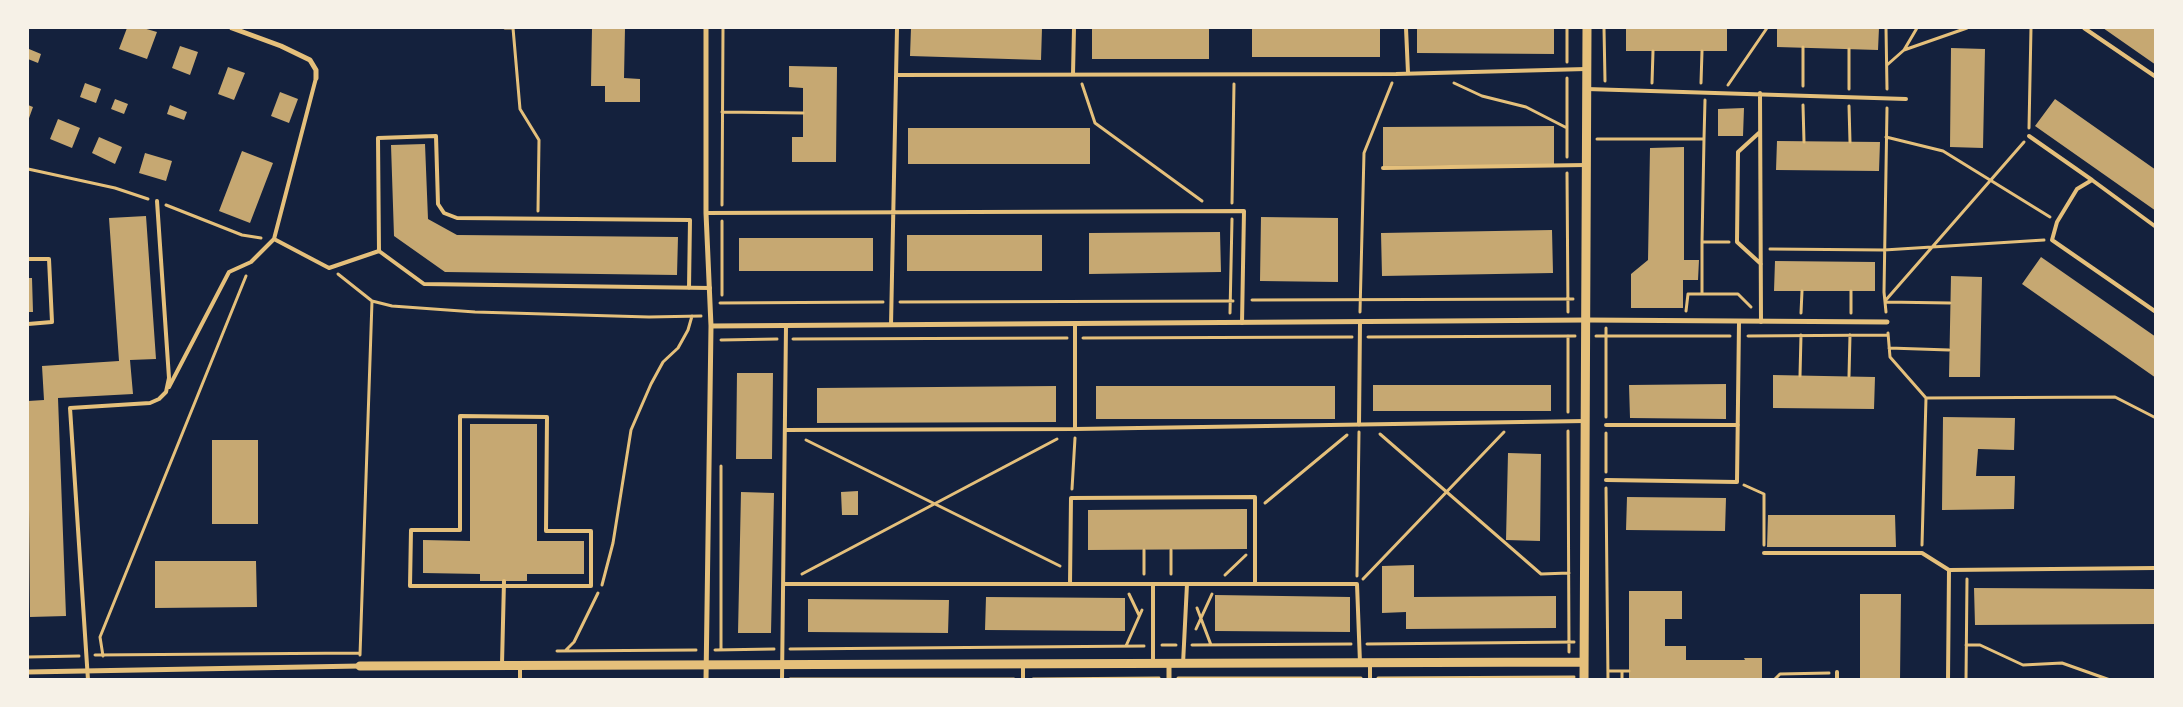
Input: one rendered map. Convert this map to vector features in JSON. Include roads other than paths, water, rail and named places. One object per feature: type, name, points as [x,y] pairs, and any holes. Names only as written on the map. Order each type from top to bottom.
[{"type":"street","points":[[232,28],[281,46],[310,60],[316,70],[316,78]]},
{"type":"street","points":[[706,28],[706,213],[711,326],[706,680]]},
{"type":"street","points":[[1584,680],[1587,28]]},
{"type":"street","points":[[711,326],[1568,320],[1739,322],[1761,319],[1801,322],[1887,322]]},
{"type":"street","points":[[28,672],[360,666],[1584,662]]},
{"type":"street","points":[[1169,663],[1169,680]]},
{"type":"lane","points":[[891,325],[897,28]]},
{"type":"lane","points":[[1073,74],[1074,28]]},
{"type":"lane","points":[[1406,28],[1408,73]]},
{"type":"lane","points":[[2084,28],[2156,78]]},
{"type":"lane","points":[[896,75],[1396,74],[1586,69]]},
{"type":"lane","points":[[88,680],[70,408],[150,403],[160,399],[166,392],[229,272],[251,262],[274,239],[316,78]]},
{"type":"lane","points":[[1587,89],[1906,99]]},
{"type":"lane","points":[[1760,93],[1761,319]]},
{"type":"lane","points":[[1760,132],[1738,152],[1737,242],[1761,264]]},
{"type":"lane","points":[[379,250],[378,138],[436,136],[438,204],[444,213],[457,218],[690,220],[689,288]]},
{"type":"lane","points":[[2029,136],[2156,227]]},
{"type":"lane","points":[[1383,168],[1586,165]]},
{"type":"lane","points":[[2092,180],[2077,189],[2056,222],[2052,240],[2156,312]]},
{"type":"lane","points":[[157,201],[169,378],[166,392]]},
{"type":"lane","points":[[706,213],[1244,211],[1242,322]]},
{"type":"lane","points":[[274,239],[329,268],[379,250]]},
{"type":"lane","points":[[379,250],[424,284],[710,288]]},
{"type":"lane","points":[[28,259],[49,258],[52,322],[28,324]]},
{"type":"lane","points":[[1359,425],[1360,322]]},
{"type":"lane","points":[[1606,480],[1737,482],[1739,322]]},
{"type":"lane","points":[[1075,324],[1075,429]]},
{"type":"lane","points":[[782,680],[786,326]]},
{"type":"lane","points":[[460,416],[547,417],[546,531],[591,531],[591,586],[504,583],[410,586],[411,530],[460,530],[460,416]]},
{"type":"lane","points":[[785,430],[1075,429],[1586,422]]},
{"type":"lane","points":[[1606,425],[1738,426]]},
{"type":"lane","points":[[1070,584],[1071,498],[1255,496],[1255,584]]},
{"type":"lane","points":[[1764,553],[1922,553],[1949,570],[2156,568]]},
{"type":"lane","points":[[1948,680],[1949,570]]},
{"type":"lane","points":[[502,666],[504,583]]},
{"type":"lane","points":[[783,584],[1357,584],[1360,663]]},
{"type":"lane","points":[[1152,664],[1153,584]]},
{"type":"lane","points":[[1184,664],[1187,584]]},
{"type":"lane","points":[[1370,663],[1370,680]]},
{"type":"lane","points":[[1023,664],[1023,680]]},
{"type":"lane","points":[[520,666],[520,680]]},
{"type":"lane","points":[[1837,672],[1837,680]]}]
